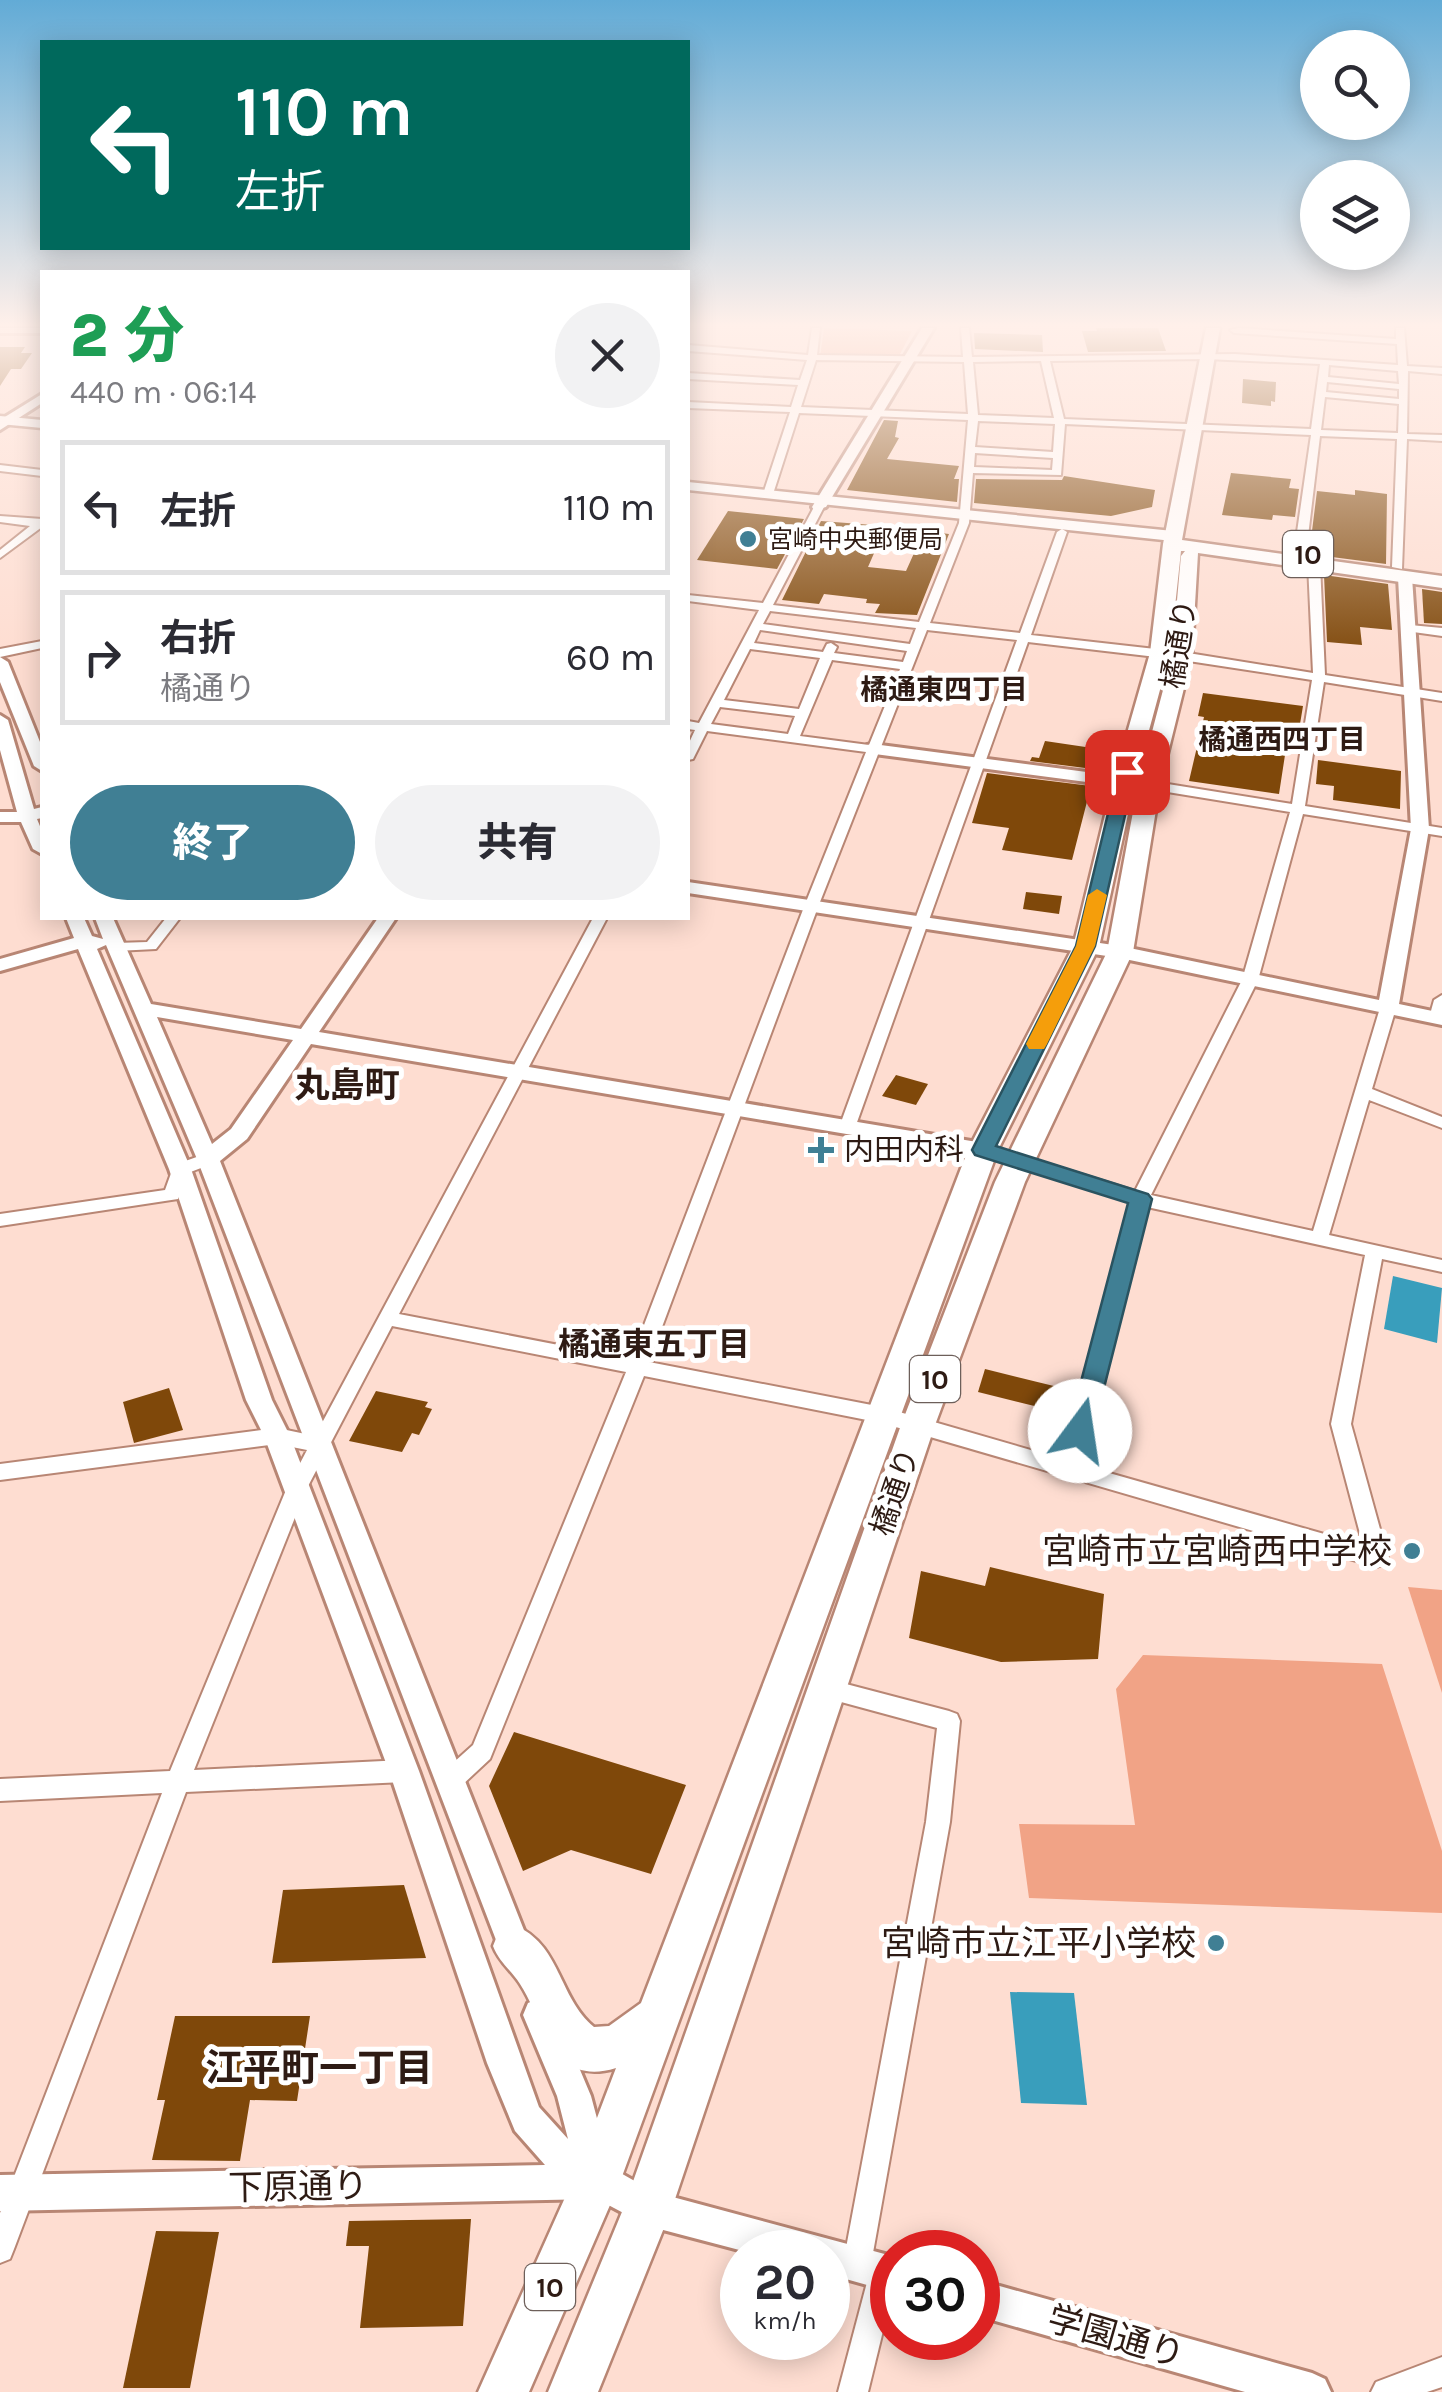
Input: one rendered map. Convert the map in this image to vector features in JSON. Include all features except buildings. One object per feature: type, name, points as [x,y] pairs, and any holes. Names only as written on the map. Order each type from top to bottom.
[{"type":"highway","name":"橘通り","points":[[596,2182],[983,1150],[1086,946],[1171,655],[1193,440]]},
{"type":"highway","points":[[1210,449],[1212,440]]},
{"type":"highway","name":"10","points":[[1185,538],[1442,582]]},
{"type":"highway","name":"10","points":[[1401,572],[1442,573]]},
{"type":"highway","name":"橘通り","points":[[648,2208],[918,1426],[1018,1160],[1120,952],[1136,784]]},
{"type":"highway","points":[[514,1946],[536,1970],[561,2026],[574,2042],[598,2050],[617,2049],[658,2016]]},
{"type":"highway","name":"10","points":[[503,2392],[596,2182]]},
{"type":"highway","name":"10","points":[[573,2392],[648,2208]]},
{"type":"main road","points":[[690,489],[768,494],[820,504]]},
{"type":"main road","points":[[690,489],[1185,538]]},
{"type":"main road","points":[[965,518],[1062,532],[1185,538]]},
{"type":"street","points":[[768,494],[785,440]]},
{"type":"street","points":[[690,752],[820,504],[859,440]]},
{"type":"street","points":[[452,1779],[482,1752],[637,1368],[811,907],[965,518],[972,440]]},
{"type":"street","points":[[1024,472],[1026,440]]},
{"type":"street","points":[[971,470],[1057,473],[1059,440]]},
{"type":"street","points":[[1070,1470],[1140,1199],[1250,980],[1298,808],[1318,678],[1307,559],[1314,440]]},
{"type":"street","points":[[1320,1236],[1388,1008],[1420,828],[1410,629],[1401,572],[1404,440]]},
{"type":"street","points":[[972,450],[1058,454]]},
{"type":"street","points":[[0,468],[40,473]]},
{"type":"street","points":[[0,518],[40,523]]},
{"type":"street","points":[[0,555],[40,525]]},
{"type":"street","points":[[848,1125],[1062,532]]},
{"type":"street","points":[[690,598],[1171,655],[1442,697]]},
{"type":"street","points":[[792,739],[845,616]]},
{"type":"street","points":[[755,626],[915,648]]},
{"type":"street","points":[[1410,629],[1442,632]]},
{"type":"street","points":[[746,645],[908,666]]},
{"type":"street","points":[[0,653],[40,646]]},
{"type":"street","points":[[0,662],[40,761]]},
{"type":"street","points":[[715,704],[802,712]]},
{"type":"street","points":[[690,725],[1136,784],[1442,832]]},
{"type":"street","points":[[2,731],[34,810],[40,839]]},
{"type":"street","points":[[0,805],[34,810]]},
{"type":"street","points":[[0,818],[34,810]]},
{"type":"street","points":[[690,888],[1086,946],[1388,1008],[1440,1012]]},
{"type":"street","points":[[105,920],[208,1159],[452,1779],[574,2096],[596,2182]]},
{"type":"street","points":[[80,929],[116,947],[150,946],[171,920]]},
{"type":"street","points":[[180,1168],[208,1159],[239,1134],[386,920]]},
{"type":"street","points":[[0,2249],[10,2193],[296,1490],[599,920]]},
{"type":"street","points":[[0,964],[80,929]]},
{"type":"street","points":[[80,929],[180,1168],[259,1400],[277,1436],[404,1771],[504,2063],[527,2118],[564,2162],[596,2182],[648,2208],[730,2230]]},
{"type":"street","points":[[143,1009],[983,1150],[1140,1199],[1442,1266]]},
{"type":"street","points":[[1363,1091],[1442,1123]]},
{"type":"street","points":[[0,1220],[172,1195],[180,1168]]},
{"type":"street","points":[[385,1318],[882,1415],[1377,1558],[1341,1424],[1375,1250]]},
{"type":"street","points":[[0,1472],[277,1436],[318,1444]]},
{"type":"street","points":[[827,1688],[948,1720],[938,1822],[865,2266],[853,2392]]},
{"type":"street","points":[[0,1790],[404,1771]]},
{"type":"street","name":"下原通り","points":[[10,2193],[596,2182]]},
{"type":"street","name":"学園通り","points":[[1000,2304],[1312,2392]]},
{"type":"street","points":[[1386,2392],[1442,2372]]},
{"type":"shaded area","points":[[1408,1587],[1442,1590],[1442,1693]]},
{"type":"shaded area","points":[[1143,1655],[1382,1664],[1442,1851],[1442,1913],[1029,1898],[1019,1824],[1135,1825],[1116,1689]]},
{"type":"water","points":[[1393,1276],[1442,1288],[1437,1343],[1384,1329]]},
{"type":"water","points":[[1010,1992],[1074,1993],[1087,2105],[1021,2103]]},
{"type":"slow traffic","points":[[1037,1044],[1086,946],[1097,895]]},
{"type":"place","name":"宮崎中央郵便局","points":[[748,539]]},
{"type":"place","name":"内田内科","points":[[821,1150]]},
{"type":"place","name":"宮崎市立宮崎西中学校","points":[[1412,1551]]},
{"type":"place","name":"宮崎市立江平小学校","points":[[1216,1943]]},
{"type":"district","name":"橘通東四丁目","points":[[944,689]]},
{"type":"district","name":"橘通西四丁目","points":[[1282,739]]},
{"type":"district","name":"丸島町","points":[[347,1085]]},
{"type":"district","name":"橘通東五丁目","points":[[654,1344]]},
{"type":"district","name":"江平町一丁目","points":[[319,2068]]},
{"type":"route","points":[[1080,1431],[1140,1199],[983,1150],[1086,946],[1127,772]]}]
